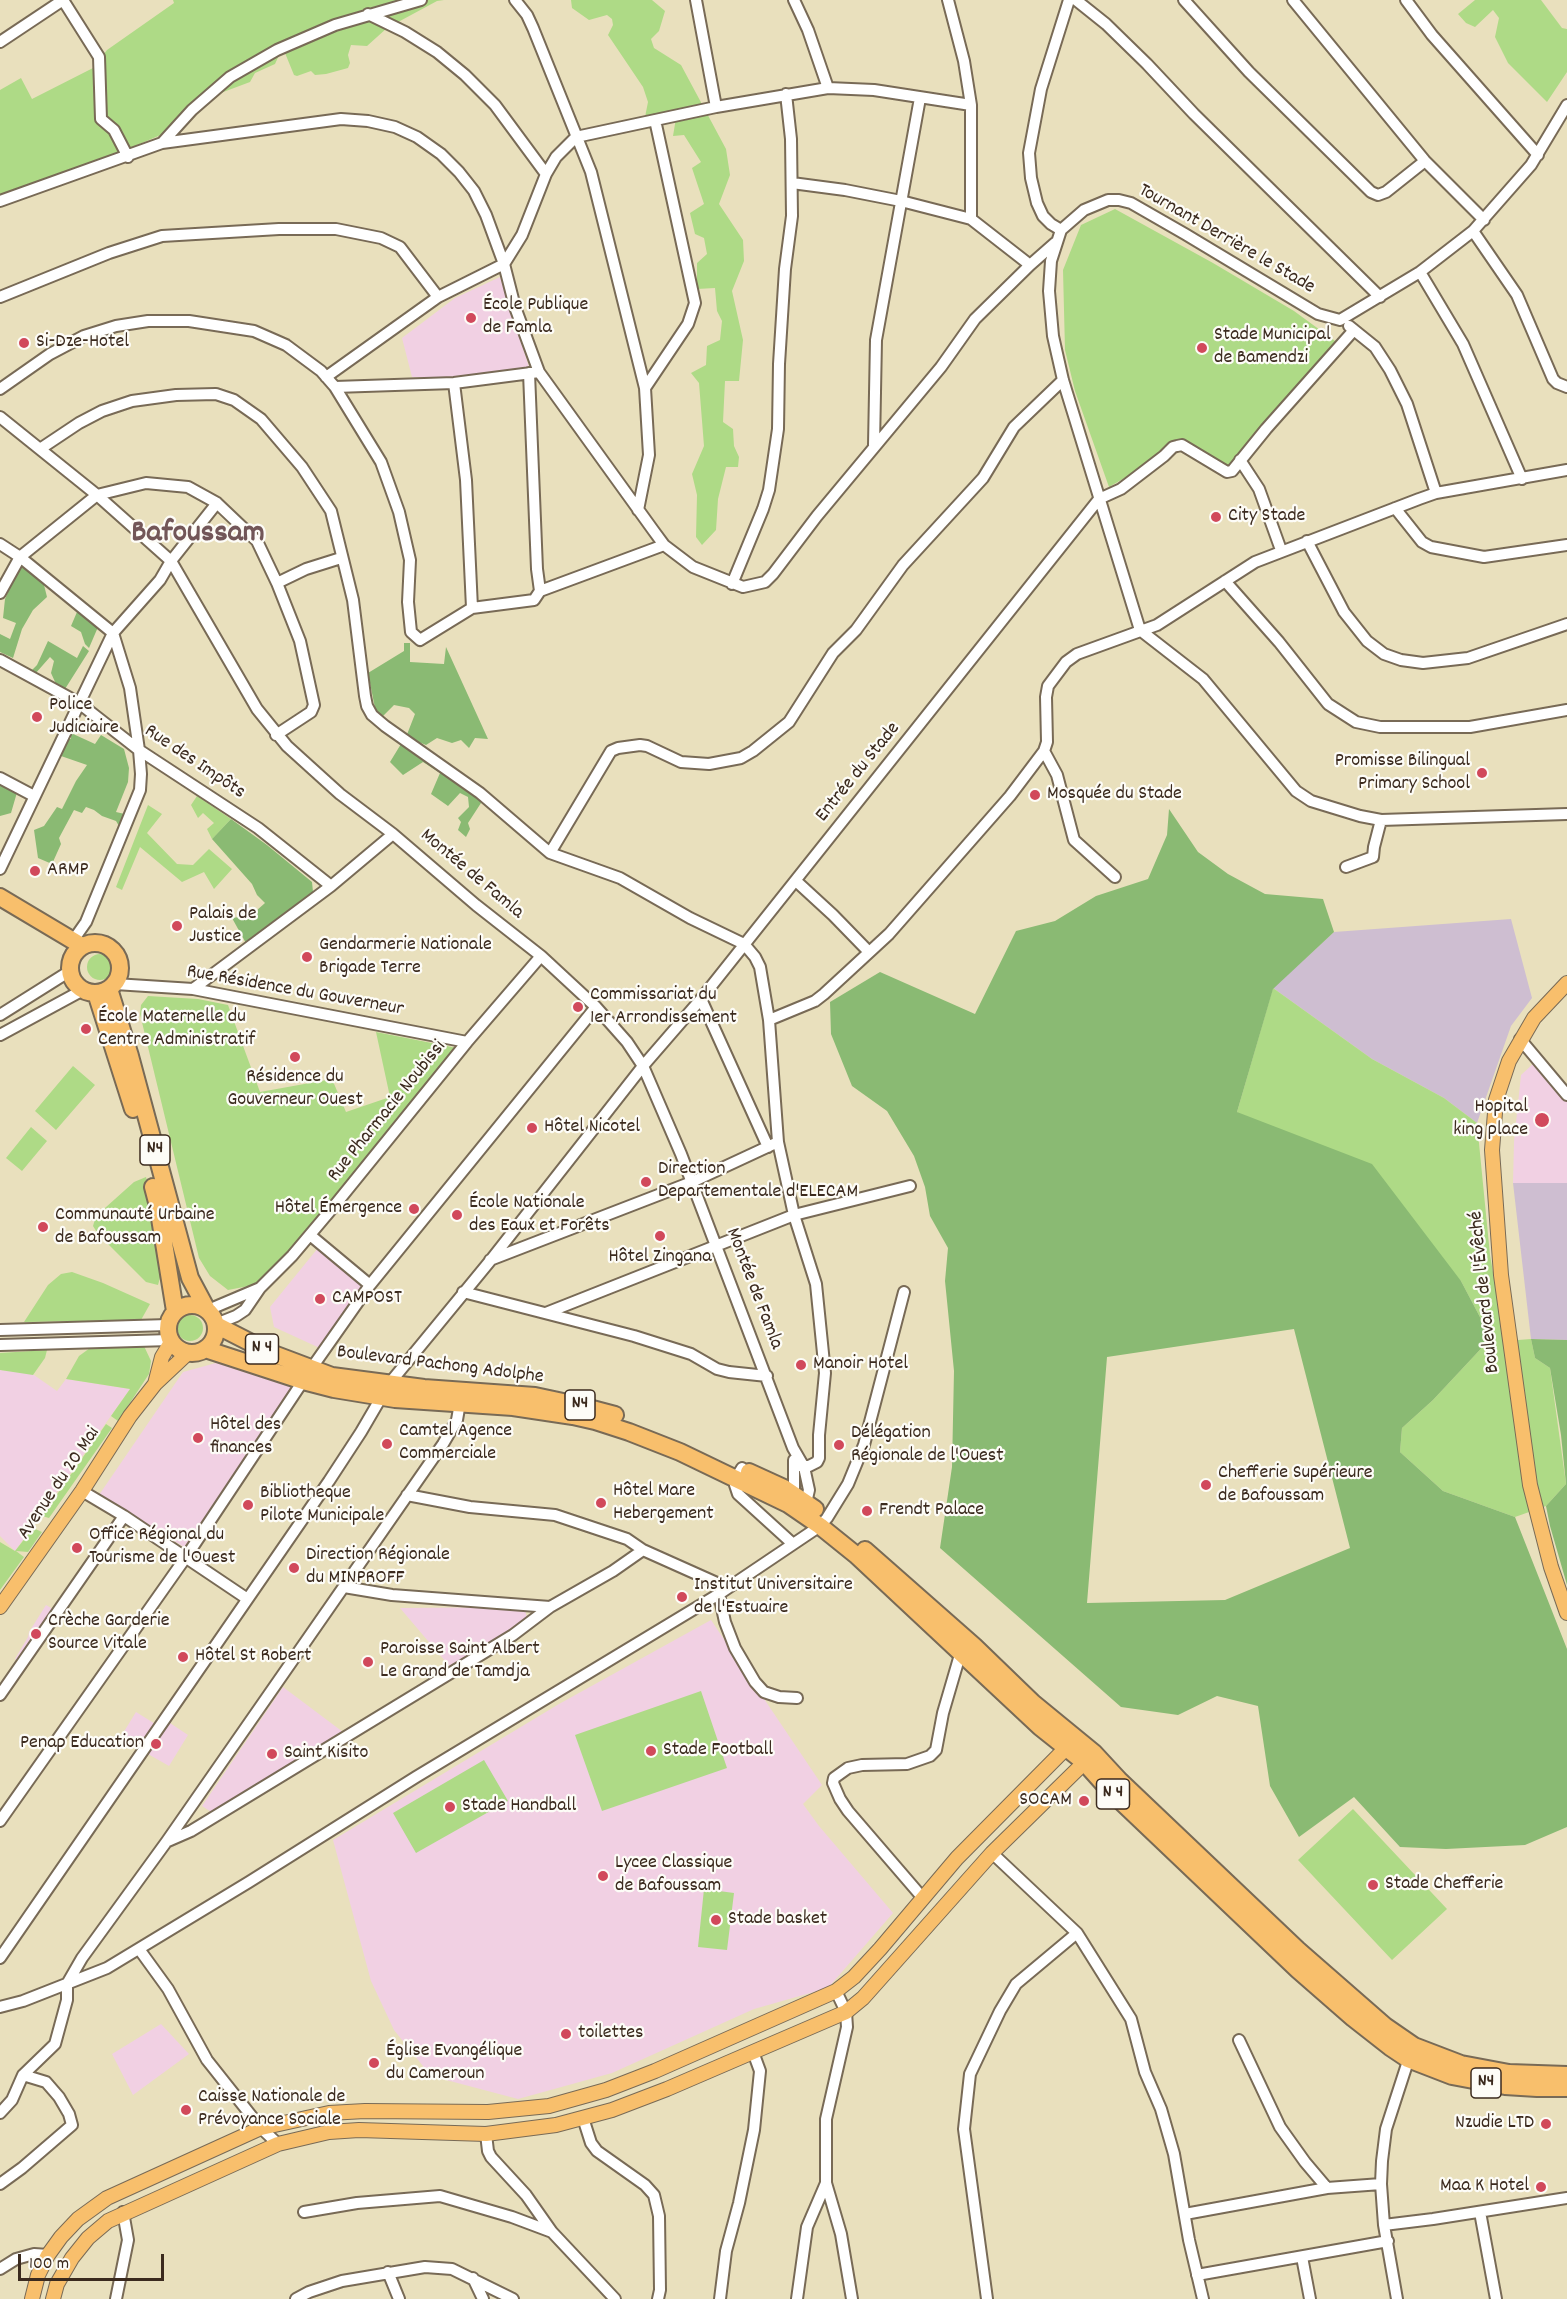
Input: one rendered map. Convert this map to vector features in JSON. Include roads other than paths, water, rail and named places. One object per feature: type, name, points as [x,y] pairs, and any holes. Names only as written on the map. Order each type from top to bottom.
[{"type":"highway","points":[[0,897],[76,947]]},
{"type":"highway","points":[[0,908],[64,945],[76,947],[97,942],[112,948],[117,954],[121,970],[101,989],[74,982],[70,971],[76,947]]},
{"type":"highway","name":"N4","points":[[101,989],[130,1056],[190,1278],[211,1317]]},
{"type":"highway","name":"N4","points":[[101,989],[158,1206],[171,1330]]},
{"type":"highway","points":[[186,1305],[200,1306],[211,1317],[215,1336],[206,1349],[188,1353],[182,1351],[171,1330],[186,1305]]},
{"type":"highway","name":"N 4","points":[[211,1317],[307,1375]]},
{"type":"highway","name":"N 4","points":[[206,1349],[307,1375]]},
{"type":"highway","name":"Boulevard Pachong Adolphe","points":[[307,1375],[344,1378],[385,1390],[461,1397],[535,1396],[600,1411],[676,1439],[798,1503],[824,1522]]},
{"type":"highway","name":"N 4","points":[[824,1522],[898,1577],[963,1645],[1033,1703],[1089,1758],[1119,1780],[1298,1950],[1385,2026],[1411,2052],[1486,2070],[1567,2075]]},
{"type":"highway","name":"N4","points":[[1411,2052],[1452,2076],[1537,2088],[1567,2088]]},
{"type":"main road","name":"Boulevard de l'Évêché","points":[[1567,982],[1548,1001],[1520,1039],[1500,1085],[1493,1121],[1492,1150],[1501,1275],[1530,1485],[1551,1567],[1567,1613]]},
{"type":"main road","name":"Avenue du 20 Mai","points":[[155,1384],[171,1330]]},
{"type":"main road","name":"Avenue du 20 Mai","points":[[0,1607],[82,1491],[130,1416],[155,1384],[188,1353]]},
{"type":"main road","points":[[32,2299],[38,2275],[48,2255],[61,2236],[78,2219],[107,2198],[261,2128],[329,2113],[488,2112],[549,2106],[606,2090],[655,2071],[836,1991],[854,1977],[880,1949],[957,1858],[1072,1742]]},
{"type":"main road","points":[[53,2299],[57,2284],[72,2258],[83,2244],[108,2221],[123,2212],[278,2144],[329,2132],[359,2130],[486,2134],[526,2130],[583,2118],[612,2110],[667,2089],[846,2012],[863,1998],[992,1852],[1089,1758]]},
{"type":"street","points":[[0,42],[63,0],[99,57],[101,119],[114,130],[128,157]]},
{"type":"street","points":[[162,144],[192,110],[230,77],[277,50],[335,25],[421,0]]},
{"type":"street","points":[[514,0],[527,15],[533,28],[593,182],[645,388],[649,455],[638,510]]},
{"type":"street","points":[[696,0],[716,107]]},
{"type":"street","points":[[794,0],[808,30],[828,88]]},
{"type":"street","points":[[948,0],[964,61],[971,105],[971,219]]},
{"type":"street","points":[[1061,230],[1043,216],[1037,203],[1031,178],[1029,153],[1041,89],[1069,0]]},
{"type":"street","points":[[1076,0],[1106,24],[1380,297]]},
{"type":"street","points":[[1184,0],[1249,72],[1371,192],[1378,195],[1386,192],[1425,161]]},
{"type":"street","points":[[1293,0],[1425,161],[1484,220]]},
{"type":"street","points":[[1406,0],[1432,35],[1538,155]]},
{"type":"street","points":[[368,14],[405,32],[437,52],[465,75],[495,105],[546,174]]},
{"type":"street","points":[[326,377],[438,297],[504,264],[522,235],[555,157],[576,136],[716,107],[828,88],[874,90],[971,105]]},
{"type":"street","points":[[732,584],[769,490],[778,429],[779,364],[785,269],[792,216],[786,94]]},
{"type":"street","points":[[874,445],[876,340],[920,98]]},
{"type":"street","points":[[1340,320],[1420,272],[1473,231],[1538,155],[1567,105]]},
{"type":"street","points":[[0,201],[162,144],[341,119],[368,121],[395,127],[417,137],[441,154],[459,172],[478,199],[504,264],[535,373],[537,569],[540,591]]},
{"type":"street","points":[[645,388],[688,324],[695,303],[655,120]]},
{"type":"street","points":[[792,183],[901,201],[971,219],[1030,265]]},
{"type":"street","name":"Tournant Derrière le Stade","points":[[1140,630],[1063,380],[1050,312],[1051,261],[1061,230],[1084,210],[1096,204],[1108,200],[1131,203],[1318,314],[1340,320],[1375,347],[1390,370],[1407,404],[1436,493]]},
{"type":"street","points":[[0,297],[109,253],[162,236],[291,229],[336,229],[381,238],[400,247],[438,297]]},
{"type":"street","points":[[1473,231],[1517,295],[1552,378],[1567,387]]},
{"type":"street","points":[[535,373],[664,545],[693,567],[732,584],[743,587],[765,582],[874,445],[912,403],[975,319],[1056,243]]},
{"type":"street","points":[[1420,272],[1463,344],[1522,479]]},
{"type":"street","points":[[0,389],[50,354],[84,336],[116,326],[148,321],[189,321],[254,331],[286,345],[335,387],[381,462],[399,512],[410,560],[408,602],[411,632],[420,640],[472,608],[534,600],[540,591],[664,545]]},
{"type":"street","points":[[1098,499],[1121,489],[1173,447],[1182,445],[1227,472],[1232,471],[1354,330]]},
{"type":"street","points":[[335,387],[453,383],[535,373]]},
{"type":"street","points":[[550,853],[611,752],[618,748],[647,746],[681,762],[709,764],[741,758],[789,722],[833,653],[856,630],[903,565],[983,478],[1014,427],[1063,380]]},
{"type":"street","points":[[453,383],[466,480],[472,608]]},
{"type":"street","points":[[40,449],[102,411],[132,401],[176,395],[216,394],[234,400],[274,431],[314,483],[331,511],[341,558],[354,600],[367,706],[372,715],[480,793],[550,853],[621,878],[690,918],[744,944],[758,962],[769,1020],[773,1144]]},
{"type":"street","name":"Montée de Famla","points":[[0,417],[97,495],[171,561],[257,709],[276,735],[340,794],[393,834],[541,956],[612,1024],[643,1066],[692,1182],[767,1376],[799,1467],[809,1485],[798,1503]]},
{"type":"street","points":[[1240,460],[1259,489],[1281,550]]},
{"type":"street","points":[[769,1020],[819,998],[889,934],[1010,796],[1044,751],[1047,742],[1046,697],[1048,686],[1054,675],[1077,654],[1164,621],[1255,562],[1281,550],[1436,493],[1567,470]]},
{"type":"street","points":[[0,593],[20,557],[97,495],[146,483],[188,487],[217,503],[257,541],[300,641],[314,705],[311,712],[276,735]]},
{"type":"street","name":"Entrée du Stade","points":[[0,1958],[246,1598],[329,1481],[385,1390],[643,1066],[701,999],[1098,499]]},
{"type":"street","points":[[0,869],[113,633],[160,580],[171,561],[217,503]]},
{"type":"street","points":[[1395,508],[1422,542],[1431,547],[1484,557],[1567,545]]},
{"type":"street","points":[[1307,541],[1344,612],[1367,640],[1384,654],[1401,660],[1423,663],[1468,658],[1567,624]]},
{"type":"street","points":[[0,544],[20,557],[113,633],[130,688],[139,750],[140,790],[76,947]]},
{"type":"street","points":[[277,583],[306,569],[341,558]]},
{"type":"street","points":[[1225,581],[1279,642],[1328,704],[1356,722],[1380,727],[1470,728],[1567,710]]},
{"type":"street","points":[[1140,630],[1203,679],[1301,796],[1360,816],[1381,820],[1567,814]]},
{"type":"street","name":"Rue des Impôts","points":[[0,660],[79,703],[139,750],[230,808],[331,886]]},
{"type":"street","points":[[1044,751],[1057,775],[1074,840],[1115,878]]},
{"type":"street","points":[[0,778],[34,796]]},
{"type":"street","points":[[1346,867],[1374,857],[1374,847],[1381,820]]},
{"type":"street","points":[[193,989],[331,886],[393,834]]},
{"type":"street","points":[[796,880],[869,952]]},
{"type":"street","name":"Rue Pharmacie Noubissi","points":[[211,1317],[227,1320],[245,1310],[260,1288],[310,1235],[467,1042],[541,956]]},
{"type":"street","points":[[0,1015],[70,971]]},
{"type":"street","points":[[0,1035],[101,989]]},
{"type":"street","name":"Rue Résidence du Gouverneur","points":[[101,989],[193,989],[467,1042]]},
{"type":"street","points":[[701,999],[773,1144],[816,1284],[825,1373],[819,1458],[816,1462],[799,1467],[798,1503]]},
{"type":"street","points":[[0,1821],[186,1557],[370,1285],[596,1007]]},
{"type":"street","points":[[1520,1039],[1567,1095]]},
{"type":"street","points":[[490,1261],[692,1182],[773,1144]]},
{"type":"street","points":[[546,1313],[794,1215],[909,1186]]},
{"type":"street","points":[[310,1235],[370,1285]]},
{"type":"street","name":"Rue Pharmacie Noubissi","points":[[211,1317],[260,1288]]},
{"type":"street","points":[[463,1292],[634,1336],[682,1351],[729,1372],[767,1376]]},
{"type":"street","points":[[0,2007],[23,2001],[107,1968],[728,1588],[824,1522],[848,1484],[870,1426],[904,1292]]},
{"type":"street","points":[[0,1330],[171,1330]]},
{"type":"street","points":[[0,1345],[171,1330]]},
{"type":"street","points":[[0,2113],[12,2100],[23,2075],[55,2044],[67,2000],[67,1984],[114,1912],[167,1841],[452,1430],[459,1414],[461,1397]]},
{"type":"street","points":[[739,1473],[735,1485],[738,1494],[793,1544]]},
{"type":"street","points":[[82,1491],[124,1516],[246,1598]]},
{"type":"street","points":[[407,1495],[470,1507],[555,1515],[627,1539],[643,1550],[728,1588]]},
{"type":"street","points":[[0,1695],[124,1516]]},
{"type":"street","points":[[167,1841],[191,1831],[513,1635],[550,1607],[613,1571],[643,1550]]},
{"type":"street","points":[[344,1587],[392,1595],[550,1607]]},
{"type":"street","points":[[718,1594],[735,1648],[755,1682],[764,1692],[779,1697],[797,1698]]},
{"type":"street","points":[[922,1897],[848,1811],[833,1783],[839,1773],[848,1768],[872,1764],[907,1764],[930,1756],[936,1750],[938,1731],[963,1645]]},
{"type":"street","points":[[992,1852],[1077,1933],[1128,2013],[1134,2027],[1145,2072],[1161,2109],[1171,2145],[1203,2299]]},
{"type":"street","points":[[987,2299],[964,2133],[970,2074],[1000,2011],[1016,1984],[1077,1933]]},
{"type":"street","points":[[139,1949],[168,1989],[207,2060],[261,2128],[278,2144]]},
{"type":"street","points":[[836,1991],[846,2012],[847,2027],[826,2119],[826,2183],[841,2234],[852,2299]]},
{"type":"street","points":[[1239,2040],[1280,2127],[1327,2188]]},
{"type":"street","points":[[720,2299],[726,2251],[739,2203],[754,2130],[759,2071],[753,2052]]},
{"type":"street","points":[[1397,2299],[1384,2225],[1381,2184],[1386,2129],[1411,2052]]},
{"type":"street","points":[[0,2184],[72,2126],[69,2114],[59,2097],[46,2082],[23,2075]]},
{"type":"street","points":[[583,2118],[591,2143],[597,2151],[654,2195],[659,2216],[660,2290],[658,2299]]},
{"type":"street","points":[[486,2134],[491,2157],[526,2195],[552,2232],[615,2299]]},
{"type":"street","points":[[797,2299],[807,2227],[826,2183]]},
{"type":"street","points":[[1185,2214],[1327,2188],[1381,2184]]},
{"type":"street","points":[[304,2212],[357,2203],[446,2197],[552,2232]]},
{"type":"street","points":[[1384,2225],[1567,2198]]},
{"type":"street","points":[[116,2299],[128,2240],[123,2212]]},
{"type":"street","points":[[1480,2212],[1496,2299]]},
{"type":"street","points":[[1197,2275],[1388,2241]]},
{"type":"street","points":[[0,2269],[16,2259],[34,2254],[48,2255]]},
{"type":"street","points":[[1302,2257],[1310,2299]]},
{"type":"street","points":[[296,2299],[342,2281],[388,2272],[440,2267],[473,2278],[513,2299]]},
{"type":"street","points":[[388,2272],[399,2299]]},
{"type":"street","points":[[473,2278],[483,2299]]},
{"type":"place","name":"École Publique de Famla","points":[[471,318]]},
{"type":"place","name":"Si-Dze-Hotel","points":[[24,343]]},
{"type":"place","name":"Stade Municipal de Bamendzi","points":[[1202,348]]},
{"type":"place","name":"City Stade","points":[[1216,517]]},
{"type":"place","name":"Police Judiciaire","points":[[37,717]]},
{"type":"place","name":"Promisse Bilingual Primary School","points":[[1482,773]]},
{"type":"place","name":"Mosquée du Stade","points":[[1035,795]]},
{"type":"place","name":"ARMP","points":[[35,871]]},
{"type":"place","name":"Palais de Justice","points":[[177,926]]},
{"type":"place","name":"Gendarmerie Nationale Brigade Terre","points":[[307,957]]},
{"type":"place","name":"Commissariat du 1er Arrondissement","points":[[578,1007]]},
{"type":"place","name":"École Maternelle du Centre Administratif","points":[[86,1029]]},
{"type":"place","name":"Résidence du Gouverneur Ouest","points":[[295,1057]]},
{"type":"place","name":"Hopital king place","points":[[1542,1120]]},
{"type":"place","name":"Hôtel Nicotel","points":[[532,1128]]},
{"type":"place","name":"Direction Departementale d'ELECAM","points":[[646,1182]]},
{"type":"place","name":"Hôtel Émergence","points":[[414,1209]]},
{"type":"place","name":"École Nationale des Eaux et Forêts","points":[[457,1215]]},
{"type":"place","name":"Communauté Urbaine de Bafoussam","points":[[43,1227]]},
{"type":"place","name":"Hôtel Zingana","points":[[660,1236]]},
{"type":"place","name":"CAMPOST","points":[[320,1299]]},
{"type":"place","name":"Manoir Hotel","points":[[801,1365]]},
{"type":"place","name":"Hôtel des finances","points":[[198,1438]]},
{"type":"place","name":"Camtel Agence Commerciale","points":[[387,1444]]},
{"type":"place","name":"Délégation Régionale de l'Ouest","points":[[839,1445]]},
{"type":"place","name":"Chefferie Supérieure de Bafoussam","points":[[1206,1485]]},
{"type":"place","name":"Hôtel Mare Hebergement","points":[[601,1503]]},
{"type":"place","name":"Bibliotheque Pilote Municipale","points":[[248,1505]]},
{"type":"place","name":"Frendt Palace","points":[[867,1511]]},
{"type":"place","name":"Office Régional du Tourisme de l'Ouest","points":[[77,1548]]},
{"type":"place","name":"Direction Régionale du MINPROFF","points":[[294,1568]]},
{"type":"place","name":"Institut Universitaire de l'Estuaire","points":[[682,1597]]},
{"type":"place","name":"Crèche Garderie Source Vitale","points":[[36,1634]]},
{"type":"place","name":"Hôtel St Robert","points":[[183,1657]]},
{"type":"place","name":"Paroisse Saint Albert Le Grand de Tamdja","points":[[368,1662]]},
{"type":"place","name":"Penap Education","points":[[156,1744]]},
{"type":"place","name":"Stade Football","points":[[651,1751]]},
{"type":"place","name":"Saint Kisito","points":[[272,1754]]},
{"type":"place","name":"SOCAM","points":[[1084,1801]]},
{"type":"place","name":"Stade Handball","points":[[450,1807]]},
{"type":"place","name":"Lycee Classique de Bafoussam","points":[[603,1876]]},
{"type":"place","name":"Stade Chefferie","points":[[1373,1885]]},
{"type":"place","name":"Stade basket","points":[[716,1920]]},
{"type":"place","name":"toilettes","points":[[566,2034]]},
{"type":"place","name":"Église Evangélique du Cameroun","points":[[374,2063]]},
{"type":"place","name":"Caisse Nationale de Prévoyance Sociale","points":[[186,2110]]},
{"type":"place","name":"Nzudie LTD","points":[[1546,2124]]},
{"type":"place","name":"Maa K Hotel","points":[[1541,2187]]},
{"type":"district","name":"Bafoussam","points":[[198,536]]}]
